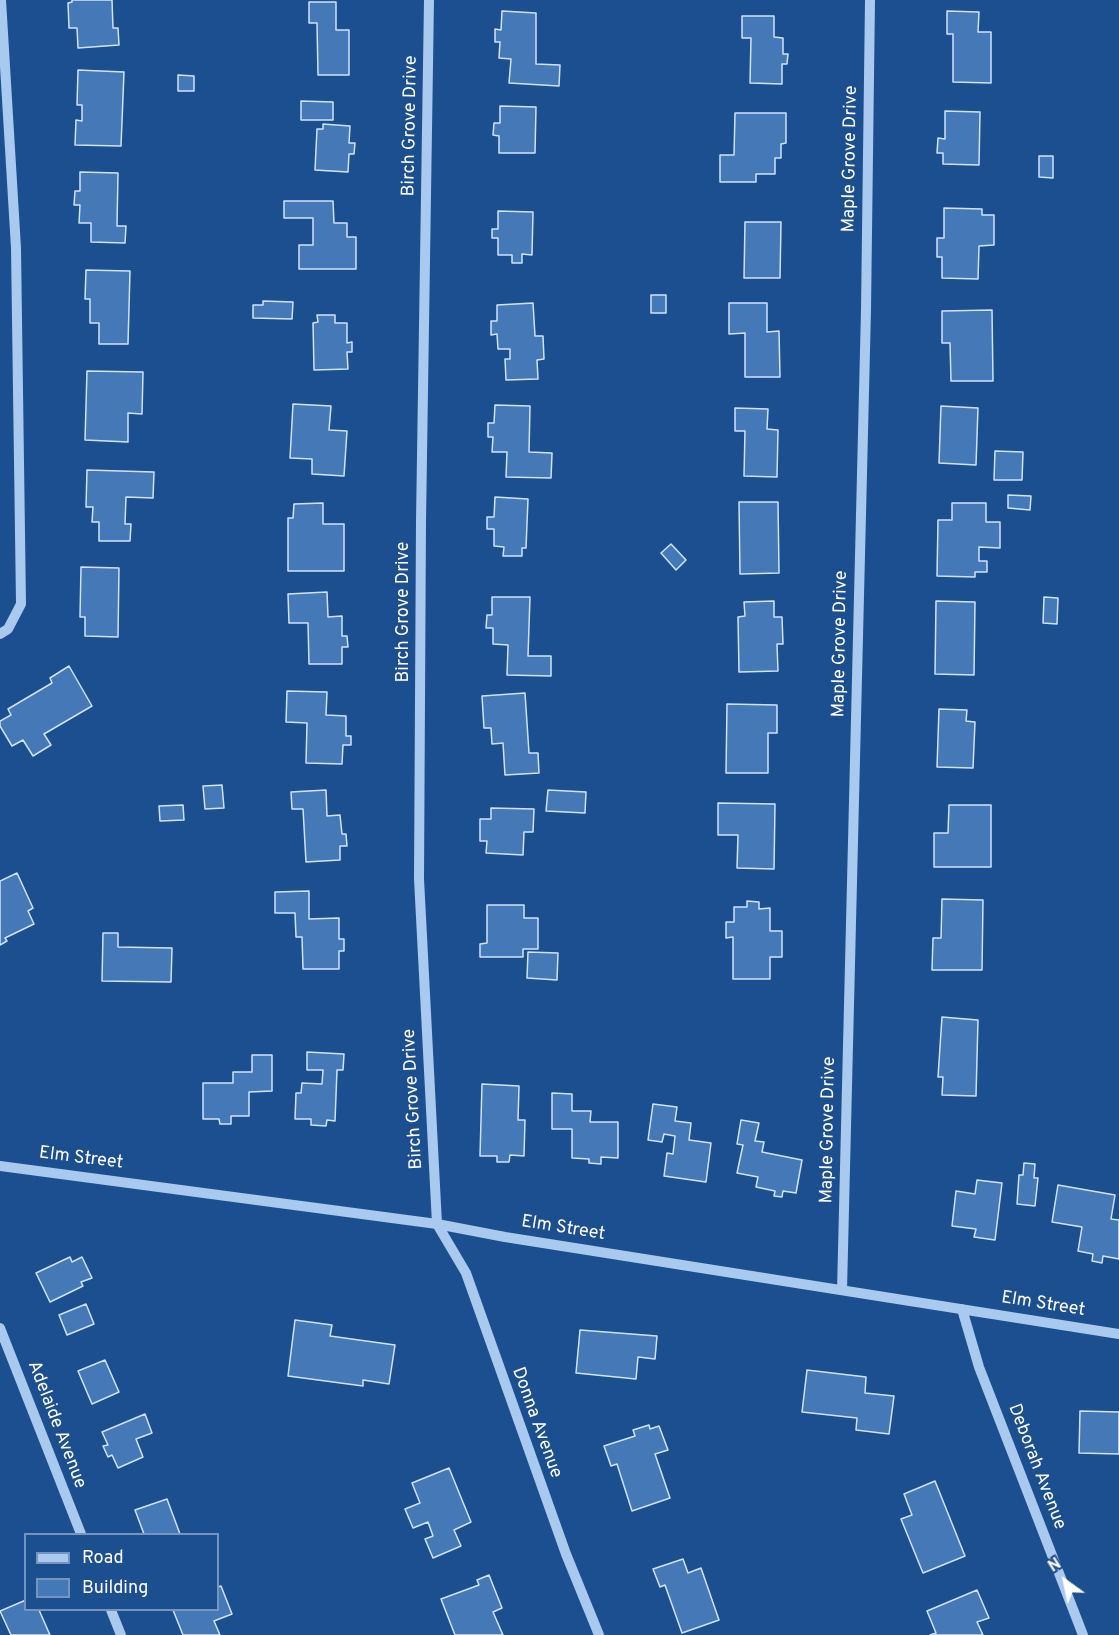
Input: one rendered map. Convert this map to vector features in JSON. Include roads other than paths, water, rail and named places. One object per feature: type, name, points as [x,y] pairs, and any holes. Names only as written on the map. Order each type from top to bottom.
[{"type":"street","points":[[0,634],[8,629],[21,604],[16,248],[1,0]]},
{"type":"street","name":"Birch Grove Drive","points":[[429,0],[421,521],[419,879],[437,1224]]},
{"type":"street","name":"Maple Grove Drive","points":[[842,1290],[866,310],[870,0]]},
{"type":"street","name":"Elm Street","points":[[0,1166],[437,1224],[505,1237],[1119,1334]]},
{"type":"street","name":"Donna Avenue","points":[[437,1224],[466,1273],[551,1511],[599,1635]]},
{"type":"street","name":"Deborah Avenue","points":[[962,1309],[979,1367],[1083,1635]]},
{"type":"street","name":"Adelaide Avenue","points":[[0,1328],[81,1533]]},
{"type":"street","points":[[111,1611],[121,1635]]}]
